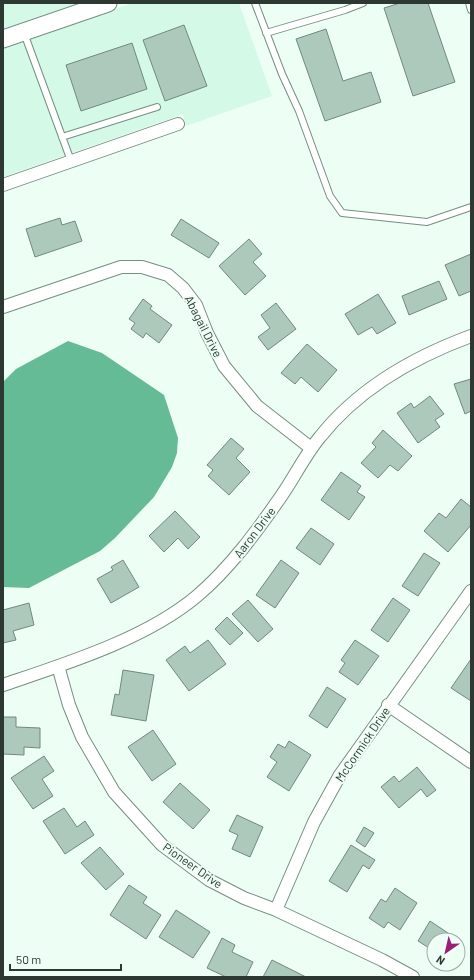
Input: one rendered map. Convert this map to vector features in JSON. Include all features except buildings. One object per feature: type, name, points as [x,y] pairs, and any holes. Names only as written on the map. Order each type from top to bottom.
[{"type":"main road","points":[[3,39],[102,4]]},
{"type":"street","points":[[3,185],[178,124]]},
{"type":"street","name":"Abagail Drive","points":[[3,307],[121,267],[142,267],[168,275],[183,288],[196,305],[206,333],[224,366],[257,406],[312,448]]},
{"type":"street","name":"Aaron Drive","points":[[3,685],[58,666],[149,628],[196,596],[241,552],[282,495],[312,448],[352,402],[388,376],[471,336]]},
{"type":"street","name":"McCormick Drive","points":[[276,910],[314,822],[340,775],[388,705],[471,591]]},
{"type":"street","name":"Pioneer Drive","points":[[58,666],[69,705],[82,737],[114,792],[162,845],[209,880],[244,898],[276,910],[382,960],[413,977]]},
{"type":"street","points":[[388,705],[471,762]]},
{"type":"lane","points":[[255,3],[282,74],[299,111],[330,196],[342,212],[427,222],[471,207]]},
{"type":"lane","points":[[266,33],[345,10],[363,3]]},
{"type":"lane","points":[[469,3],[471,10]]},
{"type":"lane","points":[[24,32],[71,161]]},
{"type":"lane","points":[[62,137],[157,107]]},
{"type":"shaded area","points":[[3,3],[83,3],[3,31]]},
{"type":"shaded area","points":[[132,3],[239,3],[272,96],[186,126],[183,114],[3,177],[3,48]]},
{"type":"shaded area","points":[[68,341],[102,353],[164,395],[178,438],[177,453],[172,467],[154,497],[115,538],[100,551],[29,588],[3,587],[3,382],[16,369]]}]
